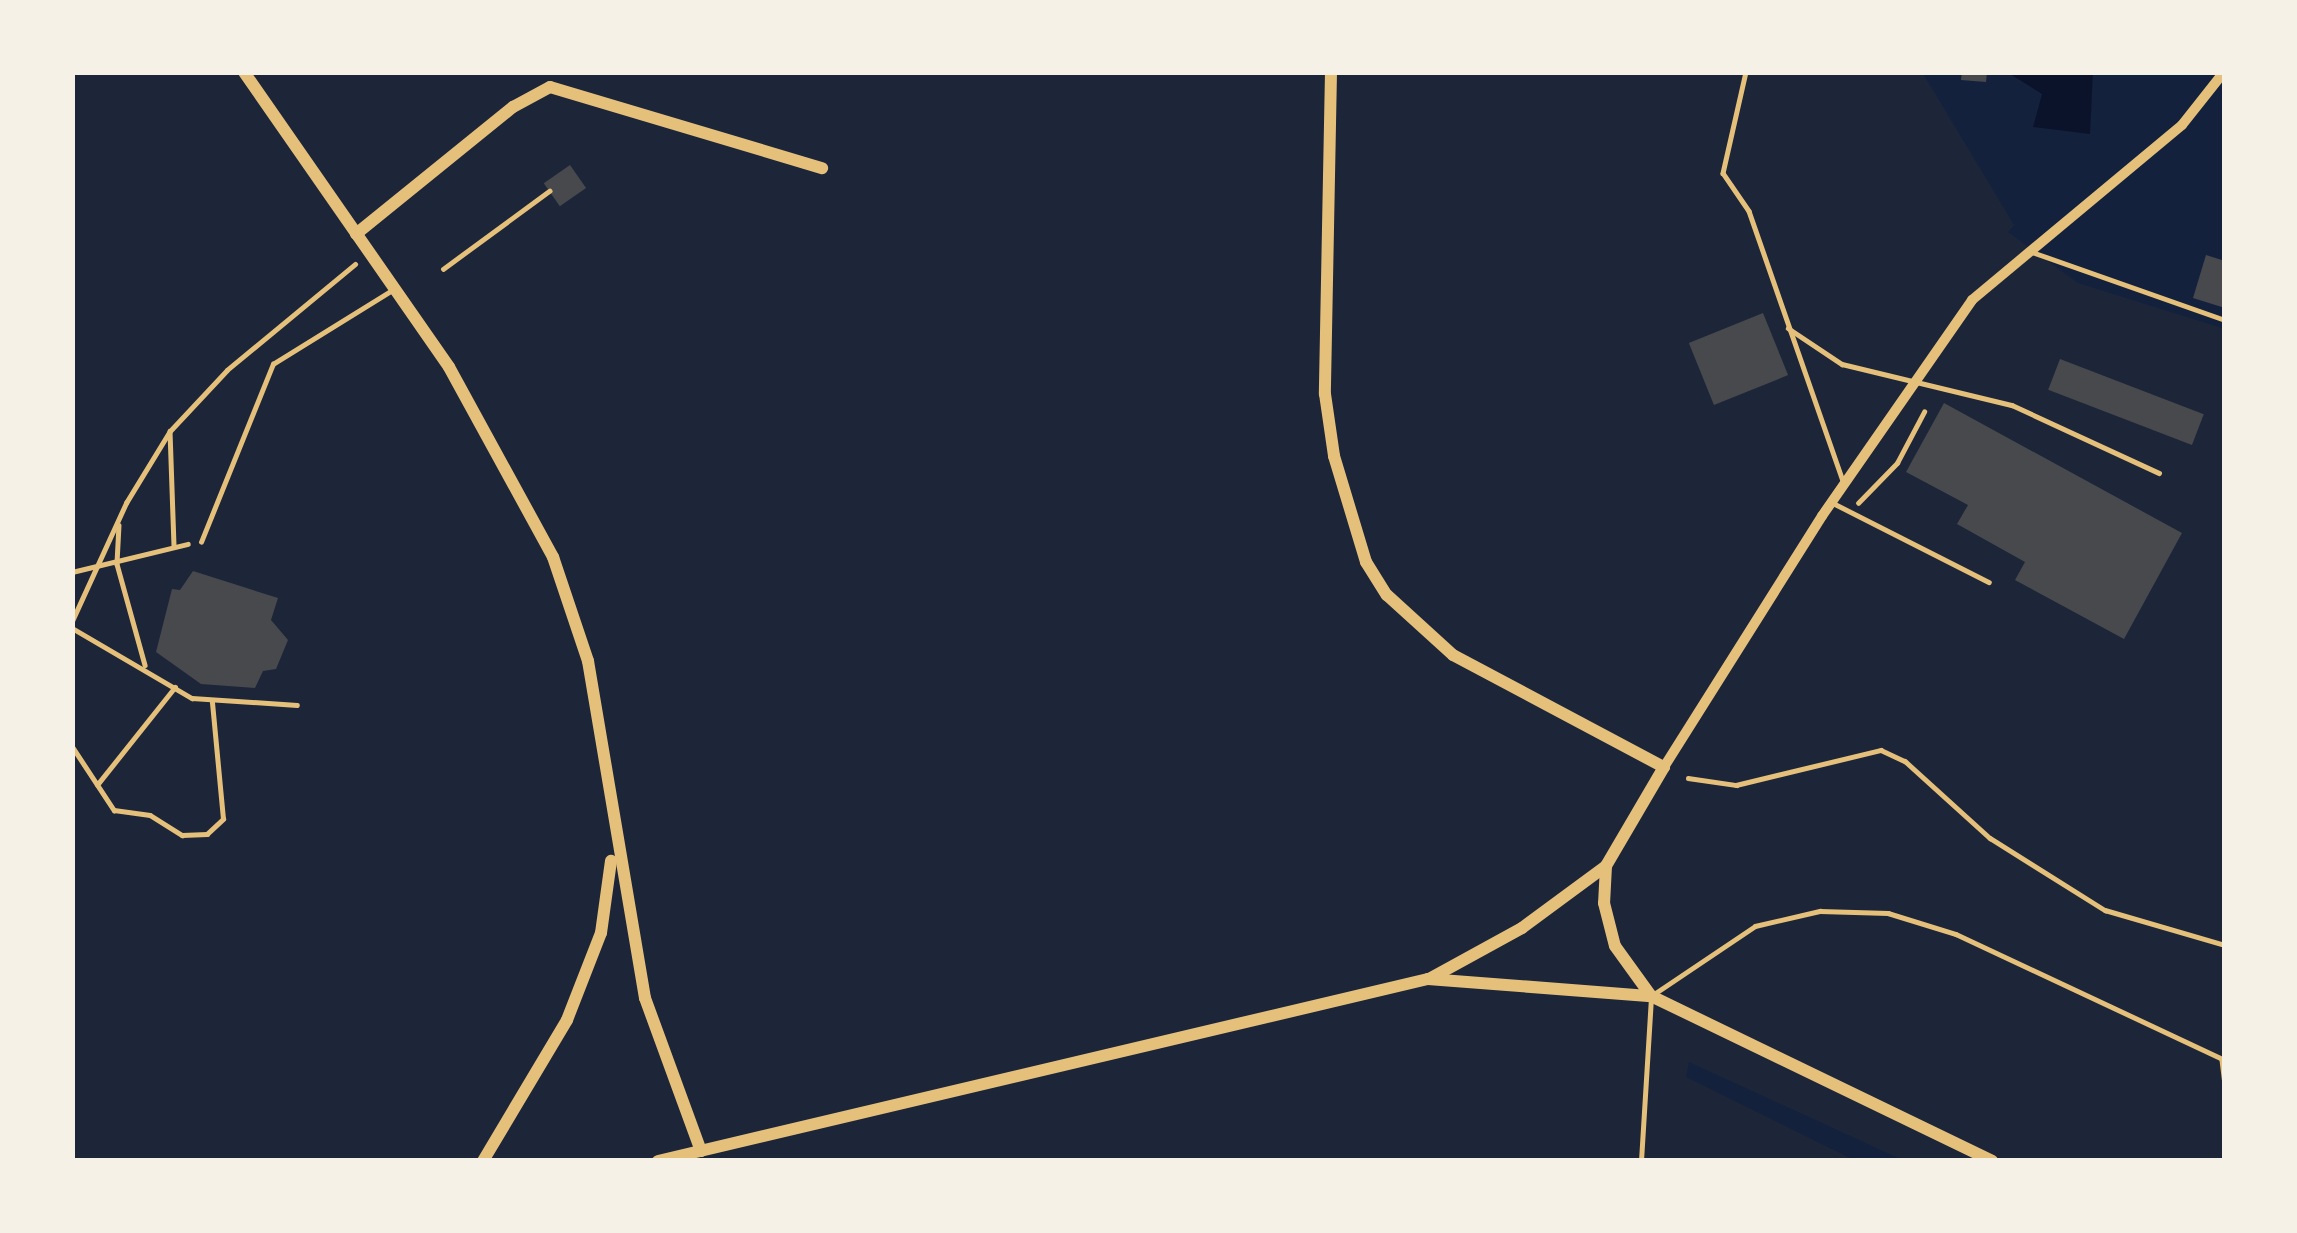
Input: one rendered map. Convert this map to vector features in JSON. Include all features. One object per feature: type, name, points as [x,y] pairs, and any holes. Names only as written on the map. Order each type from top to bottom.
[{"type":"street","points":[[244,72],[475,408],[553,556],[588,661],[613,836],[645,998],[701,1151]]},
{"type":"street","points":[[1331,72],[1325,394],[1342,493],[1366,562],[1387,596],[1454,655],[1664,767]]},
{"type":"street","points":[[658,1161],[1428,979],[1522,928],[1606,866],[1832,502],[1972,300],[2182,125],[2224,72]]},
{"type":"street","points":[[356,234],[513,106],[550,87],[822,168]]},
{"type":"street","points":[[483,1161],[544,1063],[587,972],[609,898],[613,836]]},
{"type":"street","points":[[1606,866],[1615,946],[1652,996]]},
{"type":"street","points":[[1428,979],[1652,996],[1992,1161]]},
{"type":"lane","points":[[1746,72],[1723,173],[1749,211],[1844,484]]},
{"type":"lane","points":[[2030,251],[2225,320]]},
{"type":"lane","points":[[201,542],[274,364],[394,289]]},
{"type":"lane","points":[[1787,327],[1842,364],[2012,405],[2159,473]]},
{"type":"lane","points":[[1832,502],[1989,582]]},
{"type":"lane","points":[[1641,1161],[1652,996],[1755,926],[1820,911],[1888,913],[2014,958],[2224,1060],[2225,1086]]},
{"type":"path","points":[[443,269],[549,190]]},
{"type":"path","points":[[297,705],[212,702],[175,687],[146,665],[72,625],[126,503],[170,431],[226,370],[368,252]]},
{"type":"path","points":[[1852,513],[1897,463],[1924,412]]},
{"type":"path","points":[[170,431],[174,547]]},
{"type":"path","points":[[126,503],[115,539],[117,564],[146,665]]},
{"type":"path","points":[[72,572],[94,572],[201,542]]},
{"type":"path","points":[[98,785],[175,687]]},
{"type":"path","points":[[72,746],[124,815],[150,815],[194,837],[217,828],[224,819],[212,702]]},
{"type":"path","points":[[1688,778],[1736,784],[1881,750],[1906,761],[1990,838],[2105,910],[2225,945]]},
{"type":"shaded area","points":[[72,72],[1922,72],[2014,225],[2008,232],[2078,283],[2225,329],[2225,1161],[1905,1161],[1689,1062],[1686,1077],[1856,1161],[72,1161]]},
{"type":"shaded area","points":[[2007,72],[2093,72],[2090,134],[2033,127],[2042,94]]},
{"type":"building","points":[[1962,72],[1987,72],[1986,82],[1961,80]]},
{"type":"building","points":[[570,165],[586,188],[560,206],[544,183]]},
{"type":"building","points":[[2206,255],[2225,261],[2225,308],[2193,298]]},
{"type":"building","points":[[1763,313],[1788,375],[1714,405],[1689,343]]},
{"type":"building","points":[[2060,359],[2204,414],[2192,445],[2048,390]]},
{"type":"building","points":[[1944,403],[2182,533],[2124,639],[2015,580],[2025,562],[1957,524],[1968,505],[1906,472]]},
{"type":"building","points":[[193,571],[278,598],[271,620],[288,640],[276,669],[263,671],[255,688],[201,684],[156,652],[172,589],[180,590]]}]
